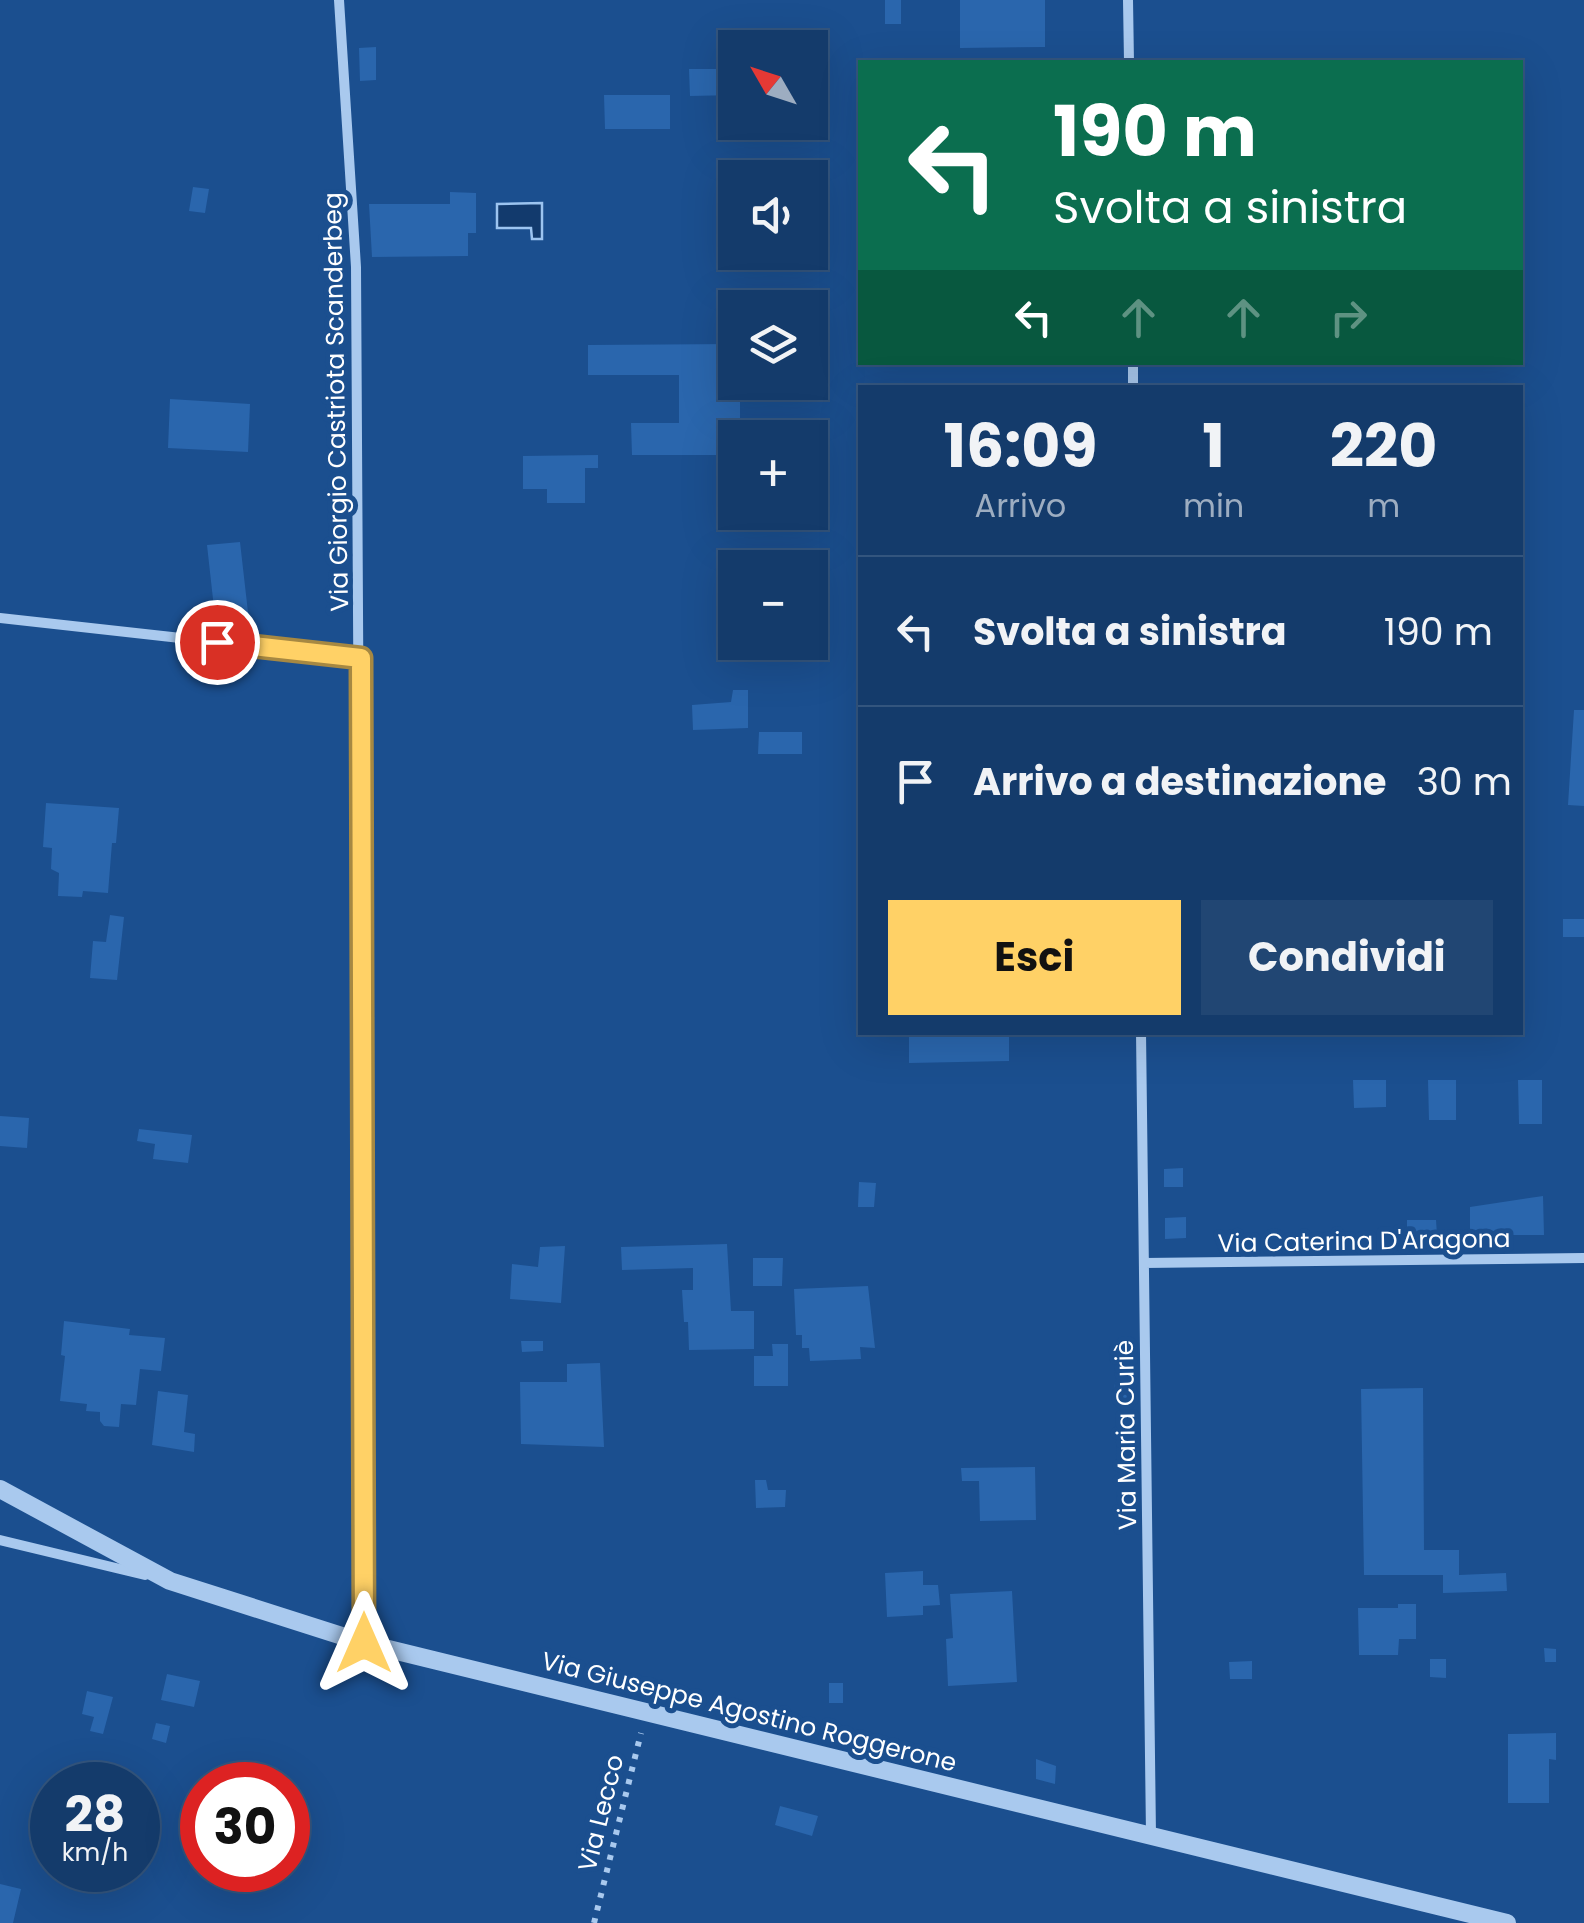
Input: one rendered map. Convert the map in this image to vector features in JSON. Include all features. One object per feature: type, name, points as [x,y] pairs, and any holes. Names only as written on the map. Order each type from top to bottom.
[{"type":"street","name":"Via Giorgio Castriota Scanderbeg","points":[[339,0],[356,266],[364,1643]]},
{"type":"street","points":[[1128,0],[1129,60]]},
{"type":"street","points":[[0,618],[361,658]]},
{"type":"street","name":"Via Maria Curiè","points":[[1141,1035],[1151,1836]]},
{"type":"street","name":"Via Caterina D'Aragona","points":[[1144,1263],[1584,1258]]},
{"type":"street","name":"Via Giuseppe Agostino Roggerone","points":[[0,1489],[170,1581],[364,1643],[1507,1923]]},
{"type":"street","points":[[0,1540],[170,1581]]},
{"type":"path","name":"Via Lecco","points":[[594,1923],[646,1712]]},
{"type":"water","points":[[542,203],[542,239],[532,239],[531,228],[497,228],[497,204]]},
{"type":"building","points":[[885,0],[901,0],[901,24],[885,24]]},
{"type":"building","points":[[960,0],[1045,0],[1045,47],[960,48]]},
{"type":"building","points":[[376,47],[376,80],[360,81],[359,48]]},
{"type":"building","points":[[689,69],[718,69],[718,95],[690,96]]},
{"type":"building","points":[[604,95],[670,95],[670,129],[605,129]]},
{"type":"building","points":[[193,187],[209,189],[205,213],[189,211]]},
{"type":"building","points":[[450,192],[476,193],[476,233],[468,233],[468,256],[372,257],[369,204],[450,204]]},
{"type":"building","points":[[718,344],[718,400],[740,400],[740,420],[718,420],[718,455],[632,455],[631,423],[679,423],[679,375],[588,375],[588,345]]},
{"type":"building","points":[[170,399],[250,404],[248,452],[168,448]]},
{"type":"building","points":[[598,455],[598,468],[585,468],[585,503],[547,503],[547,489],[523,489],[523,456]]},
{"type":"building","points":[[240,542],[249,621],[215,617],[207,545]]},
{"type":"building","points":[[733,690],[748,690],[748,728],[693,730],[692,705],[731,702]]},
{"type":"building","points":[[1574,710],[1584,710],[1584,806],[1568,805]]},
{"type":"building","points":[[759,732],[802,732],[802,754],[758,754]]},
{"type":"building","points":[[46,803],[119,808],[108,893],[83,891],[82,897],[58,896],[59,873],[51,869],[52,848],[43,847]]},
{"type":"building","points":[[110,915],[124,917],[117,980],[90,978],[93,941],[106,942]]},
{"type":"building","points":[[1563,919],[1584,919],[1584,937],[1563,937]]},
{"type":"building","points":[[909,1035],[1009,1035],[1009,1061],[909,1063]]},
{"type":"building","points":[[1353,1080],[1386,1080],[1386,1107],[1354,1108]]},
{"type":"building","points":[[1428,1080],[1456,1080],[1456,1120],[1429,1120]]},
{"type":"building","points":[[1518,1080],[1542,1080],[1542,1124],[1519,1124]]},
{"type":"building","points":[[0,1116],[29,1118],[27,1148],[0,1146]]},
{"type":"building","points":[[139,1129],[192,1135],[188,1163],[153,1159],[155,1144],[137,1141]]},
{"type":"building","points":[[1183,1168],[1183,1187],[1164,1187],[1164,1169]]},
{"type":"building","points":[[859,1182],[876,1183],[874,1207],[858,1207]]},
{"type":"building","points":[[1543,1196],[1544,1235],[1470,1235],[1470,1207]]},
{"type":"building","points":[[1186,1217],[1186,1238],[1165,1239],[1165,1218]]},
{"type":"building","points":[[1407,1220],[1436,1220],[1437,1235],[1407,1236]]},
{"type":"building","points":[[727,1244],[731,1311],[754,1311],[754,1349],[689,1350],[682,1290],[693,1290],[693,1268],[622,1270],[621,1247]]},
{"type":"building","points":[[565,1246],[561,1303],[510,1299],[512,1264],[538,1267],[540,1247]]},
{"type":"building","points":[[753,1258],[783,1258],[782,1286],[753,1286]]},
{"type":"building","points":[[868,1286],[875,1348],[860,1347],[861,1359],[810,1361],[809,1348],[802,1348],[802,1335],[796,1335],[794,1289]]},
{"type":"building","points":[[64,1321],[130,1329],[129,1335],[165,1338],[161,1371],[140,1369],[136,1405],[121,1404],[119,1427],[104,1426],[100,1412],[86,1411],[87,1404],[60,1401]]},
{"type":"building","points":[[521,1341],[543,1341],[543,1351],[522,1352]]},
{"type":"building","points":[[772,1344],[788,1344],[788,1386],[754,1386],[754,1356],[773,1356]]},
{"type":"building","points":[[600,1363],[604,1447],[521,1444],[520,1382],[567,1382],[567,1364]]},
{"type":"building","points":[[1115,1382],[1126,1382],[1127,1401],[1114,1401]]},
{"type":"building","points":[[1423,1388],[1424,1550],[1459,1550],[1459,1575],[1506,1573],[1507,1591],[1443,1593],[1443,1575],[1364,1575],[1361,1389]]},
{"type":"building","points":[[158,1391],[188,1395],[184,1432],[195,1434],[194,1452],[152,1445]]},
{"type":"building","points":[[1035,1467],[1036,1520],[980,1521],[979,1481],[962,1481],[961,1468]]},
{"type":"building","points":[[755,1480],[766,1480],[768,1490],[786,1490],[785,1507],[756,1508]]},
{"type":"building","points":[[923,1571],[923,1585],[938,1585],[940,1605],[923,1606],[923,1615],[887,1617],[885,1573]]},
{"type":"building","points":[[1012,1591],[1017,1682],[948,1686],[946,1639],[953,1638],[950,1594]]},
{"type":"building","points":[[1398,1604],[1416,1604],[1416,1639],[1399,1639],[1398,1655],[1359,1655],[1358,1608],[1398,1608]]},
{"type":"building","points":[[1544,1648],[1556,1649],[1556,1662],[1545,1662]]},
{"type":"building","points":[[1430,1659],[1446,1659],[1446,1678],[1430,1677]]},
{"type":"building","points":[[1252,1661],[1252,1679],[1230,1679],[1229,1662]]},
{"type":"building","points":[[167,1674],[200,1681],[194,1707],[161,1700]]},
{"type":"building","points":[[829,1683],[843,1683],[843,1703],[829,1703]]},
{"type":"building","points":[[87,1691],[113,1697],[103,1734],[90,1731],[94,1717],[82,1714]]},
{"type":"building","points":[[156,1723],[170,1726],[166,1743],[152,1739]]},
{"type":"building","points":[[1556,1733],[1556,1760],[1549,1759],[1549,1803],[1508,1803],[1508,1734]]},
{"type":"building","points":[[1036,1759],[1056,1766],[1055,1784],[1036,1779]]},
{"type":"building","points":[[780,1806],[818,1816],[812,1836],[775,1825]]},
{"type":"building","points":[[0,1884],[21,1889],[13,1923],[0,1923]]},
{"type":"route","points":[[217,642],[361,658],[364,1643]]}]
